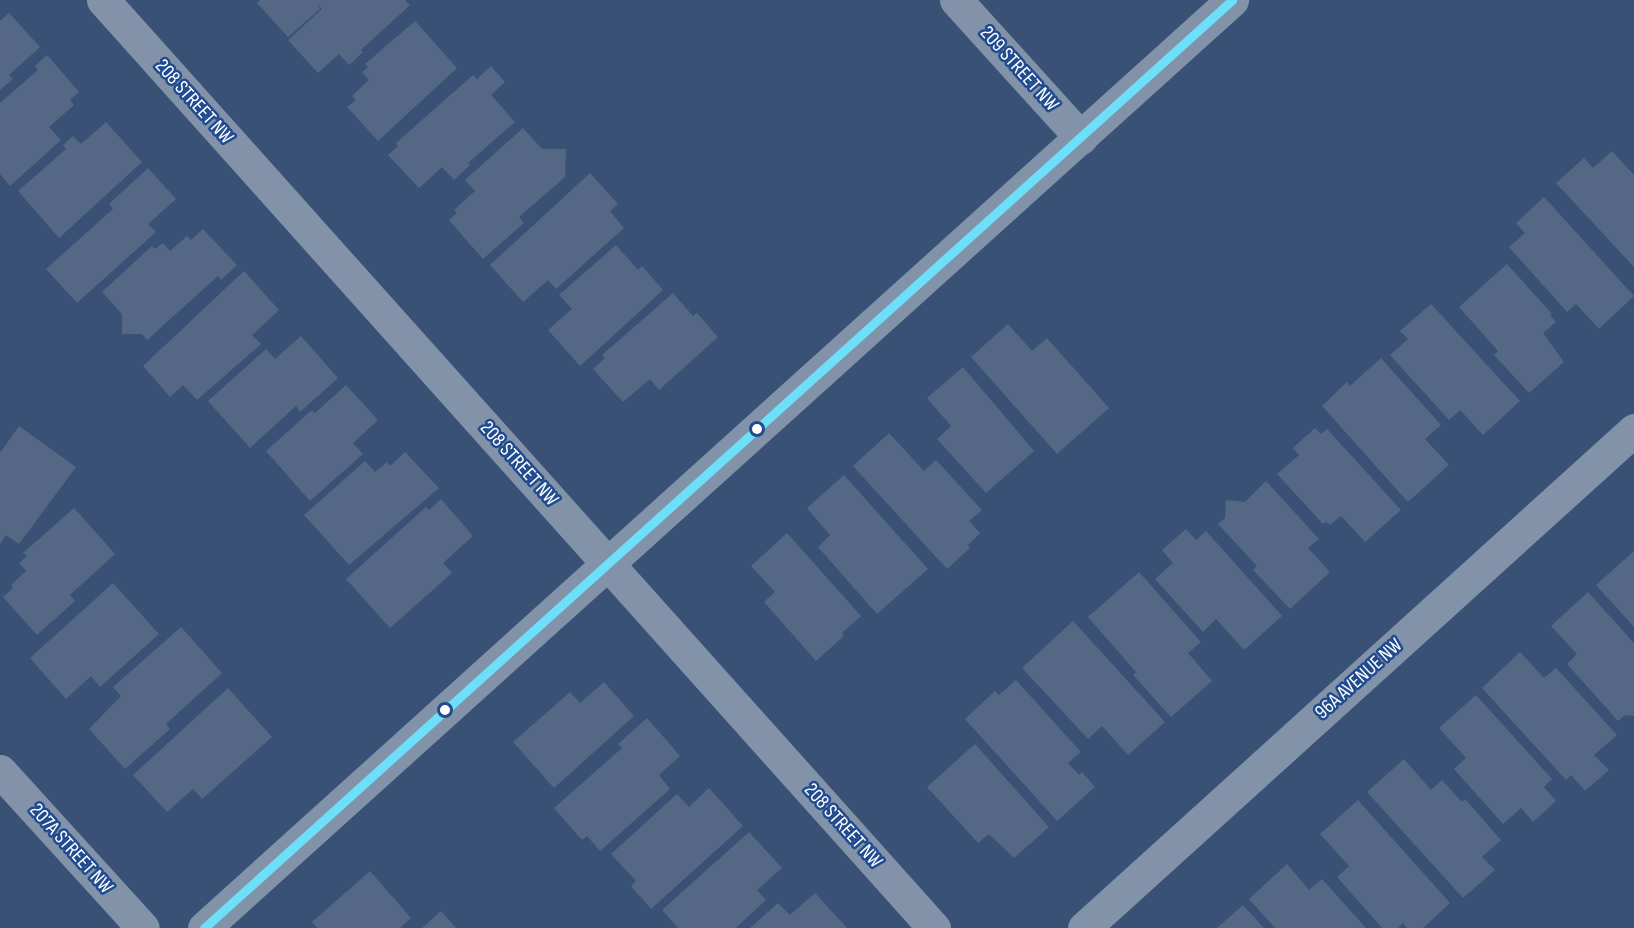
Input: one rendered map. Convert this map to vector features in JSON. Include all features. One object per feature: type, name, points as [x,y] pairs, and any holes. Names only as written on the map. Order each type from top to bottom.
[{"type":"street","name":"208 STREET NW","points":[[103,0],[934,928]]},
{"type":"street","name":"209 STREET NW","points":[[956,0],[1081,138]]},
{"type":"street","points":[[204,928],[1232,0]]},
{"type":"street","name":"96A AVENUE NW","points":[[1084,928],[1634,430]]},
{"type":"street","name":"207A STREET NW","points":[[0,771],[143,928]]},
{"type":"building","points":[[260,0],[405,0],[410,5],[361,50],[363,52],[349,65],[339,54],[318,73],[288,40],[322,9],[318,4],[320,9],[288,37],[257,3]]},
{"type":"building","points":[[9,13],[40,47],[9,75],[13,79],[0,90],[0,21]]},
{"type":"building","points":[[415,21],[457,68],[378,141],[347,107],[356,100],[352,96],[369,80],[362,72],[368,67],[365,64]]},
{"type":"building","points":[[47,55],[79,92],[70,100],[74,105],[49,127],[61,140],[10,186],[0,174],[0,103],[38,70],[35,66]]},
{"type":"building","points":[[491,66],[505,82],[491,95],[515,122],[468,163],[470,165],[454,180],[442,167],[419,188],[388,155],[398,146],[396,143],[473,75],[477,79]]},
{"type":"building","points":[[106,122],[142,162],[59,238],[18,191],[66,149],[63,145],[73,136],[81,144]]},
{"type":"building","points":[[523,128],[542,149],[566,149],[565,177],[519,217],[524,223],[483,259],[449,220],[457,213],[454,210],[475,191],[465,180]]},
{"type":"building","points":[[1612,151],[1634,175],[1634,267],[1556,183],[1584,158],[1593,168]]},
{"type":"building","points":[[148,168],[176,199],[148,224],[156,232],[77,303],[46,269],[113,209],[109,204]]},
{"type":"building","points":[[590,173],[618,204],[610,211],[624,228],[556,289],[548,280],[523,302],[490,265]]},
{"type":"building","points":[[1544,197],[1634,296],[1599,329],[1576,304],[1567,312],[1509,247],[1525,233],[1516,223]]},
{"type":"building","points":[[203,229],[237,265],[221,280],[218,276],[147,340],[142,334],[122,334],[122,314],[102,292],[152,246],[155,249],[163,243],[170,251],[187,236],[191,240]]},
{"type":"building","points":[[616,245],[638,270],[642,266],[663,290],[580,366],[548,330],[572,309],[559,295]]},
{"type":"building","points":[[1507,264],[1552,314],[1550,315],[1556,322],[1543,333],[1564,362],[1529,393],[1494,355],[1498,351],[1459,307]]},
{"type":"building","points":[[244,271],[279,310],[252,335],[261,344],[197,400],[183,385],[170,397],[143,366]]},
{"type":"building","points":[[673,293],[693,316],[697,313],[718,337],[659,390],[650,379],[623,402],[593,369],[605,358],[602,355]]},
{"type":"building","points":[[1431,304],[1520,401],[1483,435],[1460,410],[1449,420],[1390,355],[1408,339],[1400,331]]},
{"type":"building","points":[[1008,324],[1032,351],[1047,338],[1109,408],[1057,454],[971,357]]},
{"type":"building","points":[[301,336],[338,378],[300,412],[296,406],[250,448],[208,401],[266,349],[275,359]]},
{"type":"building","points":[[1381,358],[1441,425],[1425,439],[1449,465],[1408,502],[1322,406],[1347,382],[1350,386]]},
{"type":"building","points":[[963,367],[1034,451],[986,493],[937,439],[951,426],[927,398]]},
{"type":"building","points":[[346,385],[378,420],[353,443],[363,454],[310,501],[266,451],[312,410],[315,413]]},
{"type":"building","points":[[19,426],[76,467],[19,544],[6,535],[0,544],[0,453]]},
{"type":"building","points":[[1315,428],[1321,434],[1327,429],[1401,510],[1365,542],[1341,516],[1330,525],[1326,522],[1323,524],[1277,474],[1299,455],[1293,448]]},
{"type":"building","points":[[889,433],[924,471],[936,460],[982,510],[969,521],[980,533],[968,545],[970,548],[947,569],[853,466]]},
{"type":"building","points":[[405,452],[439,488],[349,565],[304,515],[365,461],[375,472],[387,462],[390,466]]},
{"type":"building","points":[[844,475],[928,569],[877,614],[818,547],[830,535],[807,508]]},
{"type":"building","points":[[1266,481],[1319,539],[1308,548],[1330,572],[1290,609],[1253,570],[1257,566],[1218,524],[1225,518],[1226,500],[1245,502]]},
{"type":"building","points":[[441,499],[473,536],[443,563],[452,573],[390,628],[346,579],[426,507],[429,510]]},
{"type":"building","points":[[74,508],[115,554],[70,595],[75,601],[37,635],[3,597],[13,588],[11,585],[26,571],[19,563],[27,556],[23,553]]},
{"type":"building","points":[[1186,529],[1196,540],[1206,531],[1282,616],[1244,650],[1216,619],[1203,632],[1155,579],[1173,563],[1162,550]]},
{"type":"building","points":[[787,533],[861,616],[842,633],[844,636],[816,661],[764,602],[775,592],[751,566]]},
{"type":"building","points":[[1634,551],[1634,627],[1596,585]]},
{"type":"building","points":[[1139,572],[1201,642],[1188,653],[1212,681],[1171,717],[1133,675],[1136,672],[1088,617]]},
{"type":"building","points":[[113,583],[159,634],[100,687],[91,676],[66,699],[30,658]]},
{"type":"building","points":[[1588,592],[1634,643],[1634,716],[1625,715],[1618,721],[1567,664],[1577,654],[1551,626]]},
{"type":"building","points":[[1073,621],[1165,722],[1128,755],[1102,726],[1088,739],[1022,668]]},
{"type":"building","points":[[181,627],[222,673],[166,724],[170,729],[125,769],[89,729],[121,696],[113,687]]},
{"type":"building","points":[[1520,652],[1544,678],[1556,668],[1617,735],[1594,755],[1609,770],[1585,791],[1571,775],[1566,780],[1482,688]]},
{"type":"building","points":[[1016,680],[1081,752],[1068,763],[1079,775],[1082,772],[1095,787],[1057,821],[965,719],[995,691],[999,695]]},
{"type":"building","points":[[604,682],[634,716],[554,788],[513,742],[570,692],[580,703]]},
{"type":"building","points":[[228,688],[272,737],[202,799],[193,789],[167,812],[133,775]]},
{"type":"building","points":[[1476,695],[1552,779],[1544,787],[1556,801],[1533,822],[1521,808],[1503,824],[1454,769],[1466,758],[1439,728]]},
{"type":"building","points":[[647,718],[680,756],[659,775],[670,789],[600,851],[587,836],[582,840],[554,808],[622,748],[618,744]]},
{"type":"building","points":[[975,744],[1049,827],[1014,858],[989,834],[978,843],[927,787]]},
{"type":"building","points":[[1404,759],[1431,790],[1442,780],[1462,802],[1465,799],[1501,840],[1482,857],[1495,870],[1463,898],[1367,792]]},
{"type":"building","points":[[709,788],[743,826],[651,909],[631,886],[636,881],[611,854],[677,794],[689,807]]},
{"type":"building","points":[[1358,800],[1450,903],[1423,928],[1407,928],[1403,923],[1398,928],[1382,928],[1337,877],[1349,866],[1320,834]]},
{"type":"building","points":[[749,832],[782,868],[757,890],[766,900],[736,928],[678,928],[662,910]]},
{"type":"building","points":[[1287,864],[1309,890],[1322,879],[1366,928],[1275,928],[1249,899]]},
{"type":"building","points":[[370,871],[411,918],[400,928],[317,928],[312,922]]},
{"type":"building","points":[[815,893],[847,928],[750,928],[778,903],[790,915]]},
{"type":"building","points":[[1243,905],[1264,928],[1217,928]]},
{"type":"building","points":[[441,911],[456,928],[422,928]]},
{"type":"transit line","points":[[204,928],[1232,0]]}]
